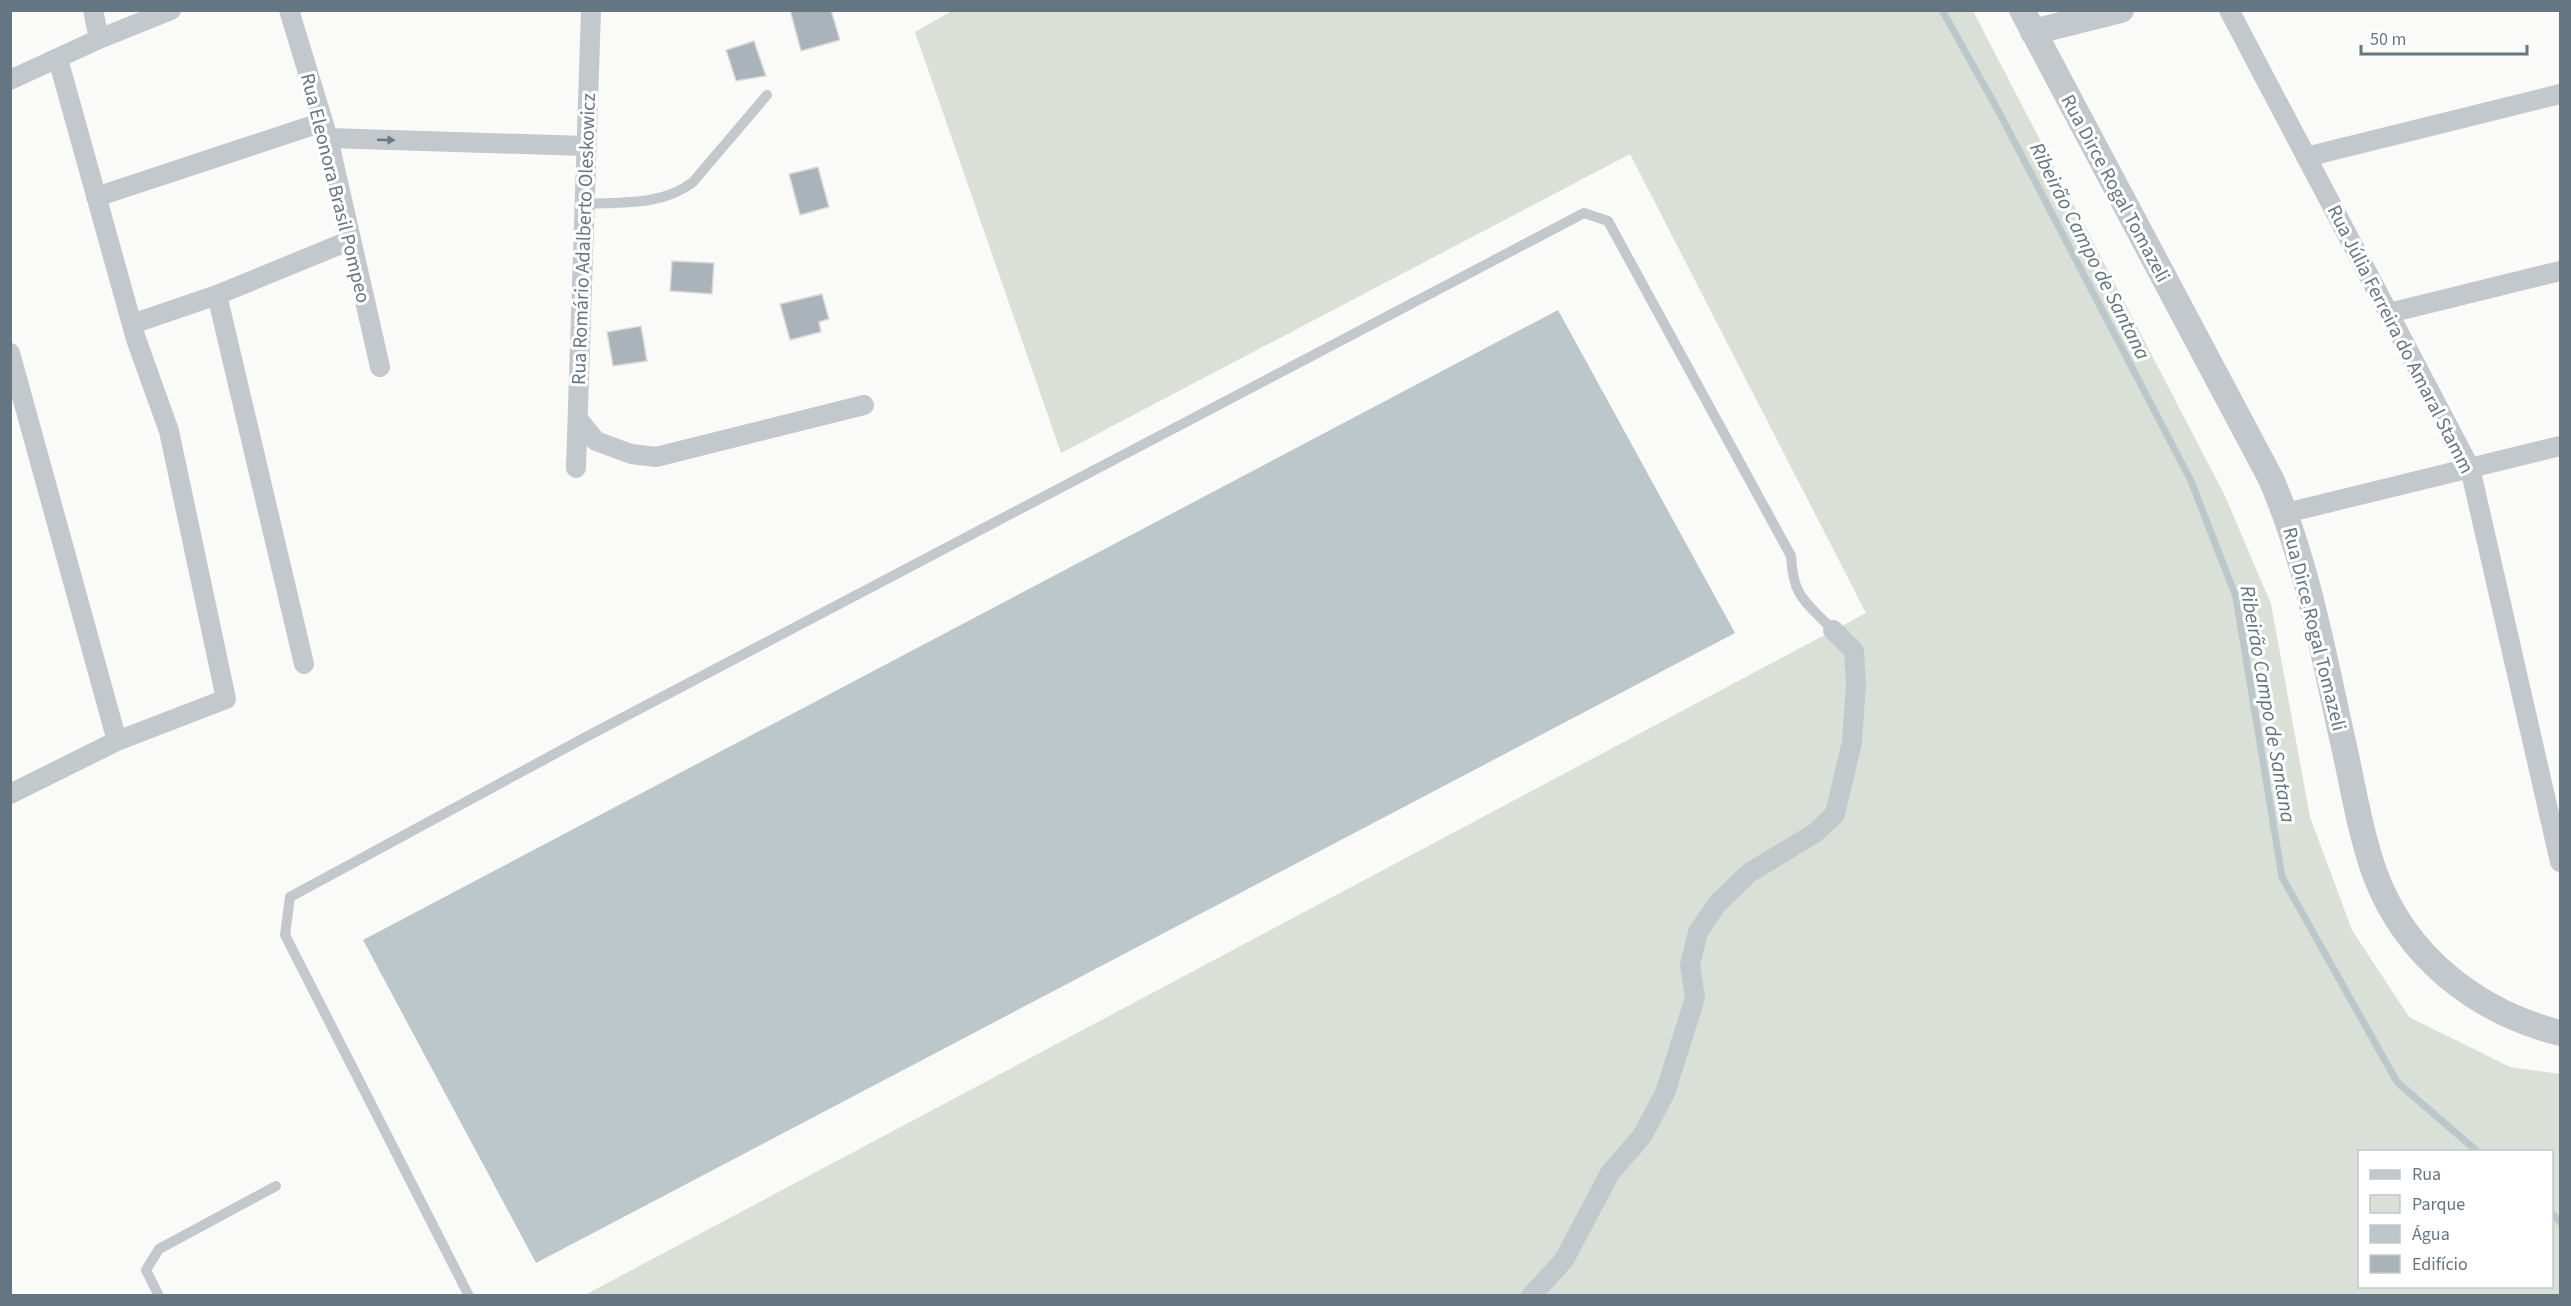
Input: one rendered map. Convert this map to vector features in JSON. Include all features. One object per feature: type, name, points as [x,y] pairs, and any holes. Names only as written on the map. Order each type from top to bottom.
[{"type":"street","points":[[93,10],[99,39]]},
{"type":"street","points":[[10,80],[99,39],[171,10]]},
{"type":"street","name":"Rua Eleonora Brasil Pompeo","points":[[289,10],[325,130],[380,367]]},
{"type":"street","name":"Rua Romário Adalberto Oleskowicz","points":[[576,468],[591,10]]},
{"type":"street","points":[[2028,21],[2121,10]]},
{"type":"street","name":"Rua Júlia Ferreira do Amaral Stamm","points":[[2229,10],[2470,468],[2560,862]]},
{"type":"street","name":"Rua Dirce Rogal Tomazeli","points":[[2028,21],[2271,479],[2286,513],[2313,606],[2366,844],[2391,909],[2410,938],[2439,971],[2472,996],[2533,1026],[2560,1033]]},
{"type":"street","points":[[10,794],[117,741],[226,699],[169,431],[132,324],[58,59]]},
{"type":"street","points":[[2306,157],[2560,94]]},
{"type":"street","points":[[96,197],[325,130],[585,146]]},
{"type":"street","points":[[132,324],[217,295],[351,240]]},
{"type":"street","points":[[2388,313],[2560,271]]},
{"type":"street","points":[[217,295],[304,664]]},
{"type":"street","points":[[10,353],[117,741]]},
{"type":"street","points":[[578,419],[596,441],[631,454],[656,457],[864,405]]},
{"type":"street","points":[[2286,513],[2560,446]]},
{"type":"street","points":[[1531,1296],[1564,1260],[1610,1173],[1642,1136],[1665,1093],[1695,998],[1690,965],[1698,932],[1717,904],[1749,873],[1815,832],[1835,814],[1852,742],[1856,684],[1854,651],[1833,630]]},
{"type":"lane","points":[[584,204],[656,200],[681,191],[693,182],[767,95]]},
{"type":"lane","points":[[469,1296],[285,935],[290,897],[584,738],[1584,213],[1608,221],[1791,556],[1792,581],[1798,594],[1833,630]]},
{"type":"lane","points":[[159,1296],[146,1270],[159,1249],[276,1186]]},
{"type":"green space","points":[[952,11],[1973,11],[2225,496],[2271,604],[2310,817],[2352,930],[2409,1017],[2510,1067],[2560,1074],[2560,1295],[583,1296],[1866,613],[1630,154],[1061,453],[915,32]]},
{"type":"water","points":[[1558,310],[1735,633],[536,1263],[363,940]]},
{"type":"building","points":[[790,10],[831,10],[840,40],[801,51]]},
{"type":"building","points":[[754,41],[766,76],[736,81],[726,50]]},
{"type":"building","points":[[818,167],[829,207],[800,215],[789,174]]},
{"type":"building","points":[[672,261],[714,263],[712,294],[670,291]]},
{"type":"building","points":[[822,294],[829,319],[819,322],[821,332],[790,340],[780,304]]},
{"type":"building","points":[[641,326],[647,361],[613,366],[607,332]]},
{"type":"waterway","name":"Ribeirão Campo de Santana","points":[[1942,10],[1999,112],[2191,481],[2236,597],[2282,877],[2397,1082],[2476,1150]]},
{"type":"waterway","name":"Ribeirão Campo de Santana","points":[[2553,1215],[2560,1222]]}]
